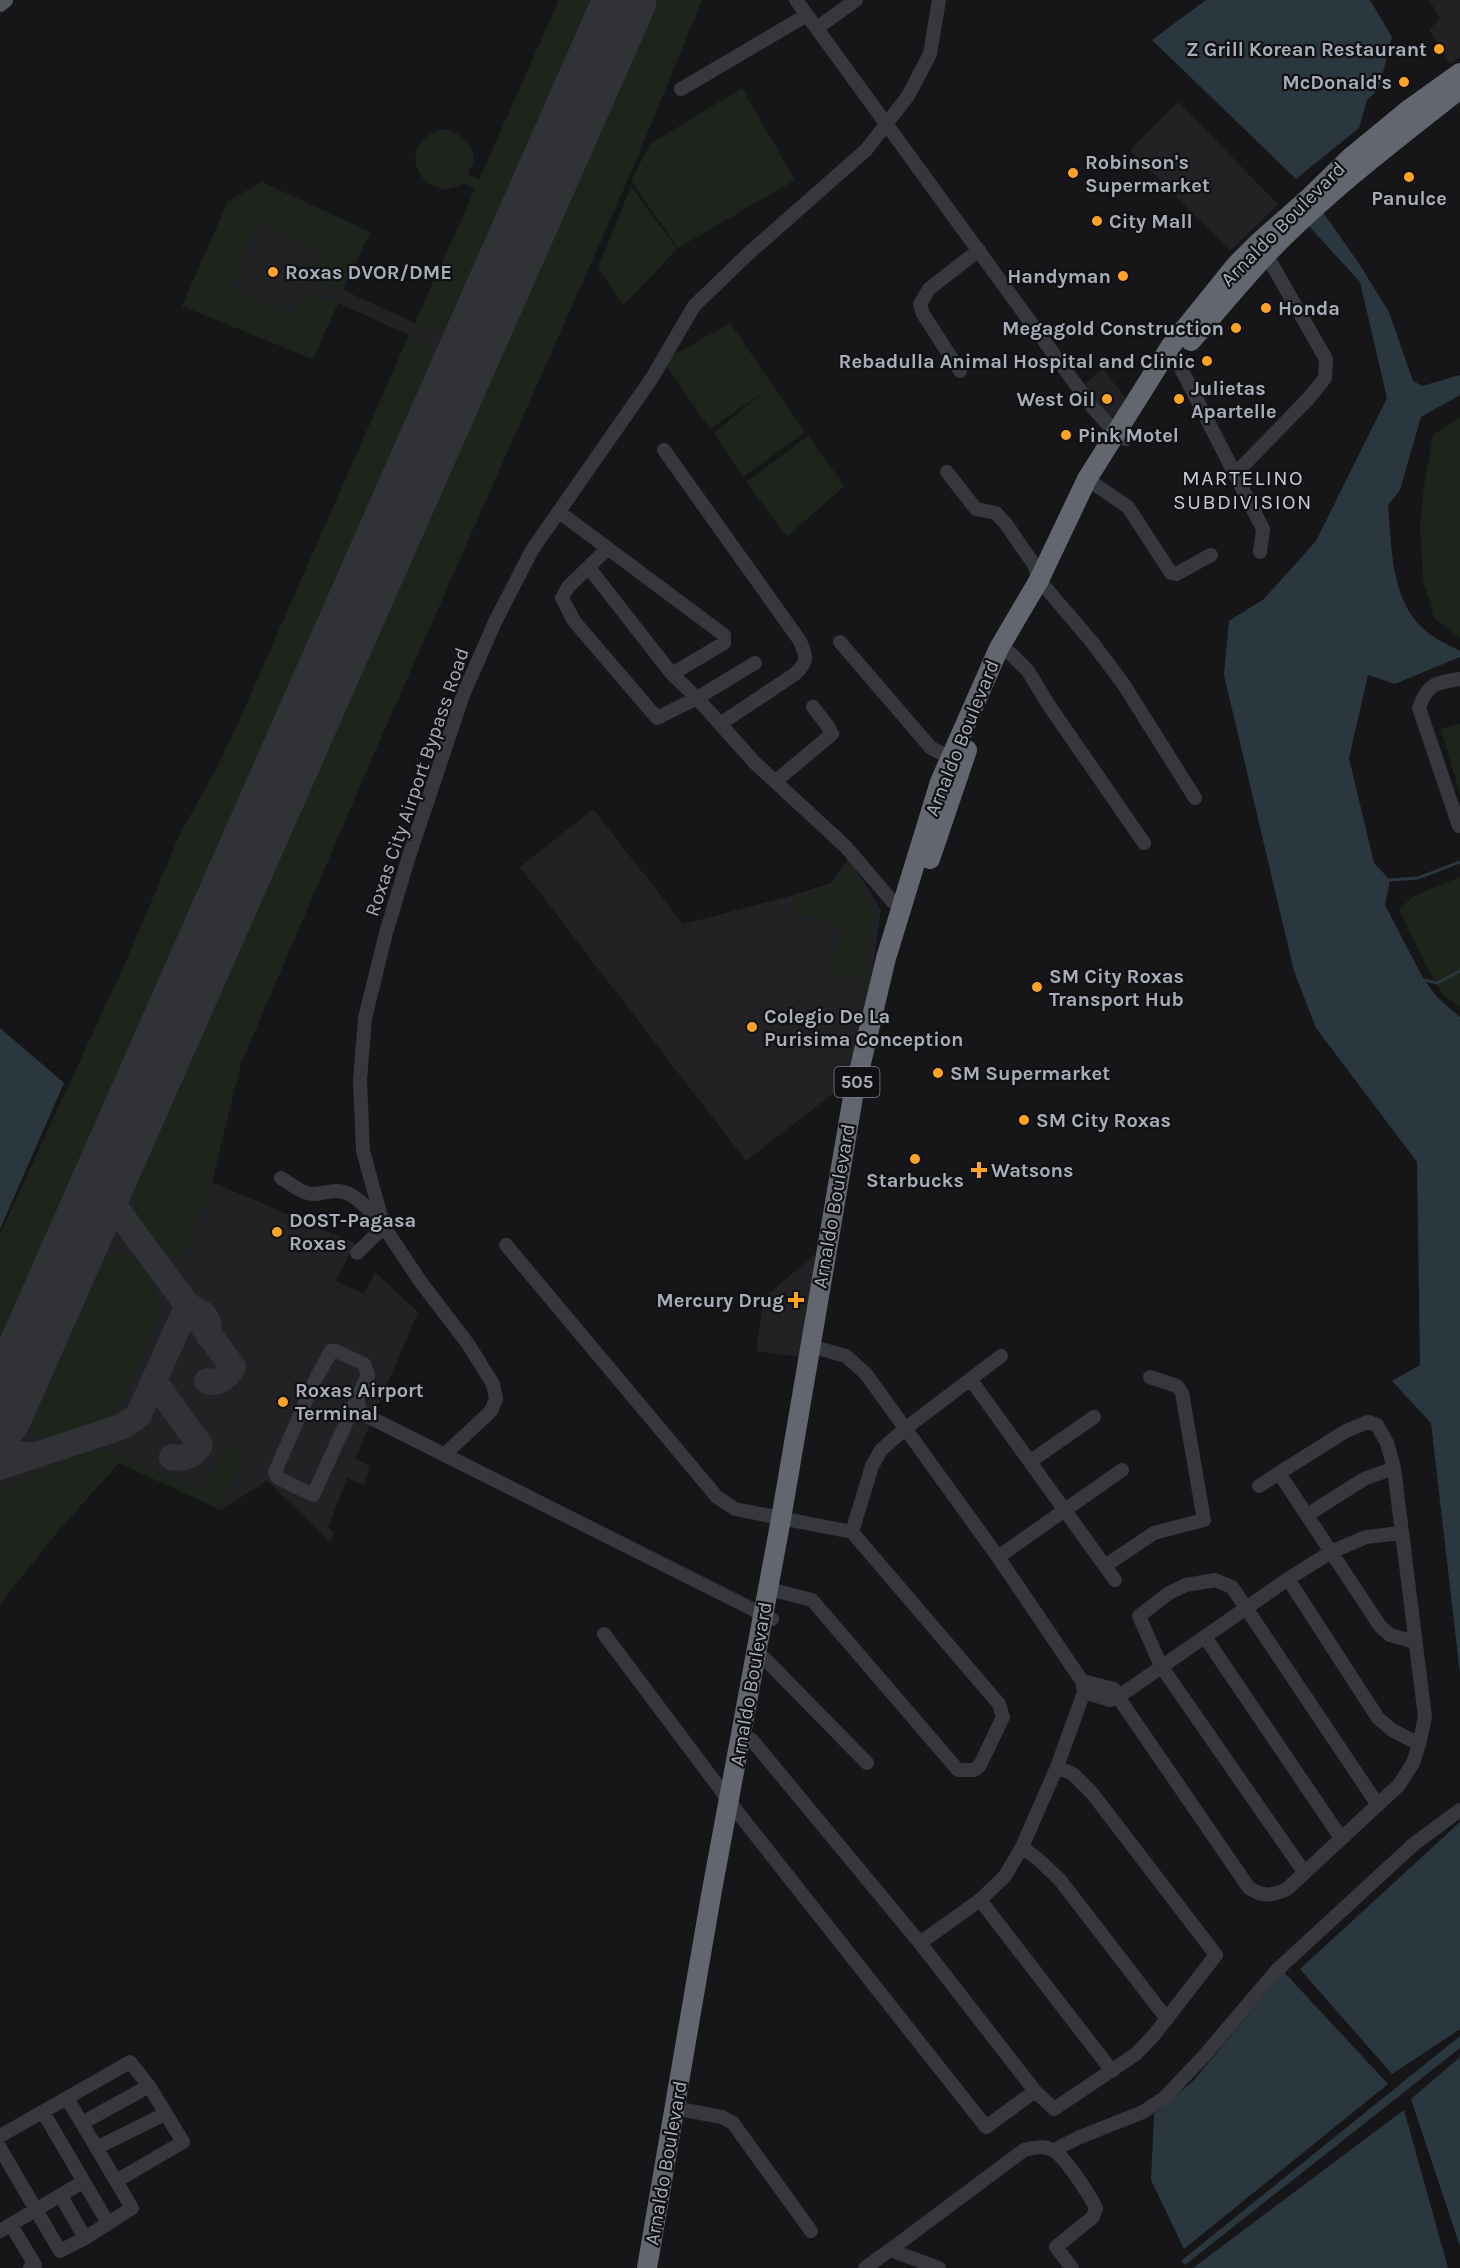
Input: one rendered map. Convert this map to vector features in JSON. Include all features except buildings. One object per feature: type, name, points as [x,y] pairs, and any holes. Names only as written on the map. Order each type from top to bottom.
[{"type":"highway","name":"Arnaldo Boulevard","points":[[653,2265],[717,1892],[786,1520],[858,1098],[888,993],[902,918],[956,761],[1005,651],[1043,583],[1093,482],[1173,353],[1262,248],[1310,197],[1350,158],[1407,111],[1460,73]]},
{"type":"highway","name":"Arnaldo Boulevard","points":[[1262,248],[1317,207],[1460,89]]},
{"type":"highway","name":"Arnaldo Boulevard","points":[[734,1808],[751,1739],[751,1711],[765,1659],[768,1618],[777,1591],[786,1520]]},
{"type":"highway","name":"Arnaldo Boulevard","points":[[670,2165],[685,2110],[687,2074]]},
{"type":"main road","points":[[0,4],[5,0]]},
{"type":"street","points":[[796,0],[1093,408],[1121,436]]},
{"type":"street","points":[[817,28],[856,0]]},
{"type":"street","name":"Roxas City Airport Bypass Road","points":[[444,1455],[491,1411],[496,1399],[494,1384],[384,1227],[363,1152],[360,1080],[365,1018],[386,933],[463,695],[500,611],[532,550],[652,378],[694,306],[748,253],[866,150],[908,96],[930,54],[939,0]]},
{"type":"street","points":[[681,89],[807,15]]},
{"type":"street","points":[[1235,474],[1308,399],[1324,378],[1326,359],[1262,248]]},
{"type":"street","points":[[960,371],[923,314],[920,304],[929,289],[979,250]]},
{"type":"street","points":[[1173,353],[1263,529],[1260,552]]},
{"type":"street","points":[[664,450],[800,641],[806,654],[804,666],[795,674],[720,724]]},
{"type":"street","points":[[947,471],[976,509],[996,513],[1006,524],[1035,566],[1043,583],[1124,685],[1195,798]]},
{"type":"street","points":[[1093,482],[1128,507],[1171,573],[1176,574],[1211,555]]},
{"type":"street","points":[[559,512],[724,635],[724,643],[672,674]]},
{"type":"street","points":[[607,549],[568,587],[562,598],[574,621],[657,718],[697,698],[755,663]]},
{"type":"street","points":[[589,568],[672,674],[697,698],[754,762],[846,847],[892,902],[902,918]]},
{"type":"street","points":[[840,642],[931,748],[956,761]]},
{"type":"street","points":[[1005,651],[1028,671],[1060,722],[1144,843]]},
{"type":"street","points":[[1459,826],[1419,708],[1425,691],[1437,682],[1460,679]]},
{"type":"street","points":[[776,781],[832,734],[813,707]]},
{"type":"street","points":[[281,1178],[301,1190],[314,1194],[329,1191],[345,1192],[364,1205],[384,1227],[357,1253]]},
{"type":"street","points":[[506,1245],[717,1497],[735,1509],[852,1532],[999,1704],[1003,1717],[980,1765],[974,1770],[958,1770],[812,1600],[777,1591]]},
{"type":"street","points":[[815,1347],[846,1356],[866,1374],[998,1557],[1083,1686]]},
{"type":"street","points":[[331,1351],[359,1361],[367,1369],[368,1375],[358,1398],[315,1493],[310,1494],[276,1476],[274,1472],[316,1378],[331,1351]]},
{"type":"street","points":[[852,1532],[872,1466],[881,1450],[906,1428],[1001,1356]]},
{"type":"street","points":[[1105,1566],[1154,1533],[1204,1520],[1182,1393],[1177,1386],[1150,1377]]},
{"type":"street","points":[[971,1380],[1115,1580]]},
{"type":"street","points":[[358,1398],[358,1407],[363,1414],[768,1618]]},
{"type":"street","points":[[348,1420],[358,1414],[363,1414]]},
{"type":"street","points":[[1031,1461],[1094,1417]]},
{"type":"street","points":[[1083,1686],[1114,1689],[1249,1888],[1260,1896],[1274,1895],[1287,1889],[1399,1785],[1413,1763],[1425,1717],[1394,1468],[1387,1443],[1377,1425],[1368,1422],[1346,1431],[1259,1486]]},
{"type":"street","points":[[1307,1515],[1364,1479],[1394,1468]]},
{"type":"street","points":[[998,1557],[1122,1470]]},
{"type":"street","points":[[1279,1473],[1380,1626],[1390,1635],[1415,1642]]},
{"type":"street","points":[[1118,1697],[1288,1579],[1331,1552],[1366,1537],[1401,1533]]},
{"type":"street","points":[[1288,1579],[1378,1718],[1392,1730],[1419,1744]]},
{"type":"street","points":[[1304,1872],[1161,1666],[1139,1616],[1169,1593],[1186,1585],[1215,1580],[1232,1587],[1378,1804]]},
{"type":"street","points":[[604,1634],[734,1808],[986,2127],[1035,2091]]},
{"type":"street","points":[[1205,1637],[1341,1838]]},
{"type":"street","points":[[765,1659],[867,1762]]},
{"type":"street","points":[[921,1943],[981,1900],[1005,1876],[1022,1847],[1057,1767],[1083,1686]]},
{"type":"street","points":[[751,1739],[921,1943],[1035,2091],[1054,2109],[1136,2054],[1167,2019],[1216,1955],[1092,1793],[1073,1774],[1057,1767]]},
{"type":"street","points":[[1054,2150],[1143,2112],[1164,2098],[1204,2056],[1277,1970],[1414,1845],[1460,1810]]},
{"type":"street","points":[[1022,1847],[1060,1880],[1167,2019]]},
{"type":"street","points":[[981,1900],[1112,2071]]},
{"type":"street","points":[[0,2136],[130,2062],[183,2142],[116,2181]]},
{"type":"street","points":[[82,2123],[148,2086]]},
{"type":"street","points":[[0,2148],[60,2251],[132,2208],[68,2098]]},
{"type":"street","points":[[685,2110],[722,2117],[734,2123],[811,2231]]},
{"type":"street","points":[[43,2112],[108,2223]]},
{"type":"street","points":[[96,2148],[165,2114]]},
{"type":"street","points":[[865,2268],[1024,2150],[1041,2146],[1054,2150],[1082,2185],[1096,2208],[1093,2217],[1056,2247],[1072,2268]]},
{"type":"street","points":[[30,2268],[34,2265],[6,2228],[83,2182]]},
{"type":"street","points":[[61,2196],[85,2238]]},
{"type":"street","points":[[890,2250],[939,2268]]},
{"type":"shaded area","points":[[559,0],[702,0],[632,170],[379,742],[241,1063],[212,1182],[355,1243],[336,1281],[364,1294],[375,1272],[418,1312],[355,1459],[370,1466],[364,1485],[347,1478],[328,1528],[334,1533],[330,1542],[267,1481],[221,1510],[119,1463],[59,1530],[0,1604],[0,1234],[127,959],[181,832],[216,770],[236,728],[409,335],[338,303],[313,359],[182,306],[228,201],[262,182],[370,232],[343,290],[415,323],[475,189],[464,183],[443,189],[426,181],[420,174],[415,157],[420,144],[438,130],[456,133],[470,145],[474,154],[473,164],[467,174],[479,180]]},
{"type":"shaded area","points":[[559,0],[590,0],[444,332],[416,323],[475,189],[464,183],[444,188],[430,184],[418,170],[416,159],[418,149],[423,140],[432,134],[442,131],[454,133],[466,141],[472,149],[472,161],[467,174],[479,180]]},
{"type":"shaded area","points":[[659,0],[702,0],[632,170],[379,742],[241,1063],[208,1197],[199,1217],[191,1247],[178,1258],[165,1253],[142,1223],[135,1209],[133,1195]]},
{"type":"shaded area","points":[[1206,0],[1370,0],[1392,37],[1379,88],[1367,100],[1359,128],[1296,179],[1152,40]]},
{"type":"shaded area","points":[[1429,0],[1460,0],[1460,57],[1450,63],[1429,30],[1440,18]]},
{"type":"shaded area","points":[[742,88],[795,180],[678,248],[631,181],[650,144]]},
{"type":"shaded area","points":[[1178,102],[1278,204],[1230,251],[1130,150]]},
{"type":"shaded area","points":[[262,182],[370,232],[343,290],[309,277],[320,248],[256,223],[231,289],[295,314],[303,293],[338,303],[313,359],[182,306],[228,201]]},
{"type":"shaded area","points":[[631,186],[677,249],[623,306],[598,268]]},
{"type":"shaded area","points":[[1322,211],[1358,262],[1389,312],[1413,381],[1422,386],[1460,375],[1460,395],[1421,417],[1400,490],[1388,505],[1395,573],[1406,606],[1427,632],[1460,651],[1460,657],[1395,684],[1368,675],[1349,758],[1374,863],[1390,880],[1385,905],[1424,980],[1438,998],[1460,1017],[1460,1674],[1431,1423],[1392,1381],[1420,1365],[1417,1162],[1316,1028],[1294,971],[1224,675],[1229,621],[1264,599],[1316,541],[1387,398],[1360,282],[1308,225]]},
{"type":"shaded area","points":[[730,323],[805,432],[743,477],[714,433],[762,393],[710,429],[663,361]]},
{"type":"shaded area","points":[[409,335],[436,351],[0,1341],[0,1234],[127,959],[181,832],[216,770],[236,728]]},
{"type":"shaded area","points":[[1103,369],[1129,403],[1115,426],[1082,386]]},
{"type":"shaded area","points":[[1460,417],[1460,638],[1434,618],[1423,580],[1420,526],[1433,435]]},
{"type":"shaded area","points":[[808,436],[845,486],[787,536],[746,482]]},
{"type":"shaded area","points":[[1460,724],[1460,794],[1441,729]]},
{"type":"shaded area","name":"Colegio De La Purisima Conception","points":[[593,809],[683,924],[831,883],[849,858],[881,910],[872,972],[848,1082],[746,1161],[520,867]]},
{"type":"shaded area","points":[[849,863],[876,913],[859,981],[832,974],[843,926],[795,912],[793,898],[833,886]]},
{"type":"shaded area","points":[[1460,877],[1460,1007],[1443,995],[1428,970],[1399,909],[1414,896]]},
{"type":"shaded area","points":[[0,1028],[64,1083],[0,1229]]},
{"type":"shaded area","points":[[118,1252],[131,1257],[147,1272],[153,1285],[157,1310],[151,1335],[126,1393],[113,1411],[100,1422],[84,1430],[52,1437],[37,1435],[30,1431],[107,1255]]},
{"type":"shaded area","points":[[816,1254],[799,1357],[756,1351],[764,1297]]},
{"type":"shaded area","points":[[226,1444],[244,1451],[221,1510],[119,1463],[59,1530],[0,1604],[0,1498],[4,1490],[13,1482],[75,1457],[98,1451],[112,1451],[204,1493]]},
{"type":"shaded area","points":[[1460,1822],[1460,2029],[1392,2074],[1300,1969]]},
{"type":"shaded area","points":[[1284,1972],[1388,2084],[1184,2249],[1151,2180],[1154,2114],[1194,2080]]},
{"type":"shaded area","points":[[1460,2036],[1460,2048],[1185,2265],[1181,2261]]},
{"type":"shaded area","points":[[1460,2057],[1460,2246],[1411,2099]]},
{"type":"shaded area","points":[[1404,2110],[1448,2268],[1193,2268]]},
{"type":"waterway","points":[[1390,880],[1418,878],[1460,862]]},
{"type":"waterway","points":[[1424,980],[1437,983],[1460,971]]},
{"type":"taxiway","points":[[108,1171],[105,1185],[109,1199],[233,1367],[219,1381],[207,1381]]},
{"type":"taxiway","points":[[83,1228],[104,1217],[115,1217],[127,1223]]},
{"type":"taxiway","points":[[0,1467],[121,1427],[138,1416],[187,1307],[205,1316],[209,1336]]},
{"type":"taxiway","points":[[154,1381],[200,1445],[188,1456],[172,1457]]},
{"type":"taxiway","points":[[0,1438],[13,1452],[32,1455]]},
{"type":"runway","points":[[0,1416],[625,0]]},
{"type":"place","name":"Z Grill Korean Restaurant","points":[[1439,49]]},
{"type":"place","name":"McDonald's","points":[[1404,82]]},
{"type":"place","name":"Robinson's Supermarket","points":[[1073,173]]},
{"type":"place","name":"Panulce","points":[[1409,177]]},
{"type":"place","name":"City Mall","points":[[1097,221]]},
{"type":"place","name":"Roxas DVOR/DME","points":[[273,272]]},
{"type":"place","name":"Handyman","points":[[1123,276]]},
{"type":"place","name":"Honda","points":[[1266,308]]},
{"type":"place","name":"Megagold Construction","points":[[1236,328]]},
{"type":"place","name":"Rebadulla Animal Hospital and Clinic","points":[[1207,361]]},
{"type":"place","name":"West Oil","points":[[1107,399]]},
{"type":"place","name":"Julietas Apartelle","points":[[1179,399]]},
{"type":"place","name":"Pink Motel","points":[[1066,435]]},
{"type":"place","name":"SM City Roxas Transport Hub","points":[[1037,987]]},
{"type":"place","name":"Colegio De La Purisima Conception","points":[[752,1027]]},
{"type":"place","name":"SM Supermarket","points":[[938,1073]]},
{"type":"place","name":"SM City Roxas","points":[[1024,1120]]},
{"type":"place","name":"Starbucks","points":[[915,1159]]},
{"type":"place","name":"Watsons","points":[[979,1170]]},
{"type":"place","name":"DOST-Pagasa Roxas","points":[[277,1232]]},
{"type":"place","name":"Mercury Drug","points":[[796,1300]]},
{"type":"place","name":"Roxas Airport Terminal","points":[[283,1402]]},
{"type":"district","name":"MARTELINO SUBDIVISION","points":[[1243,490]]}]
